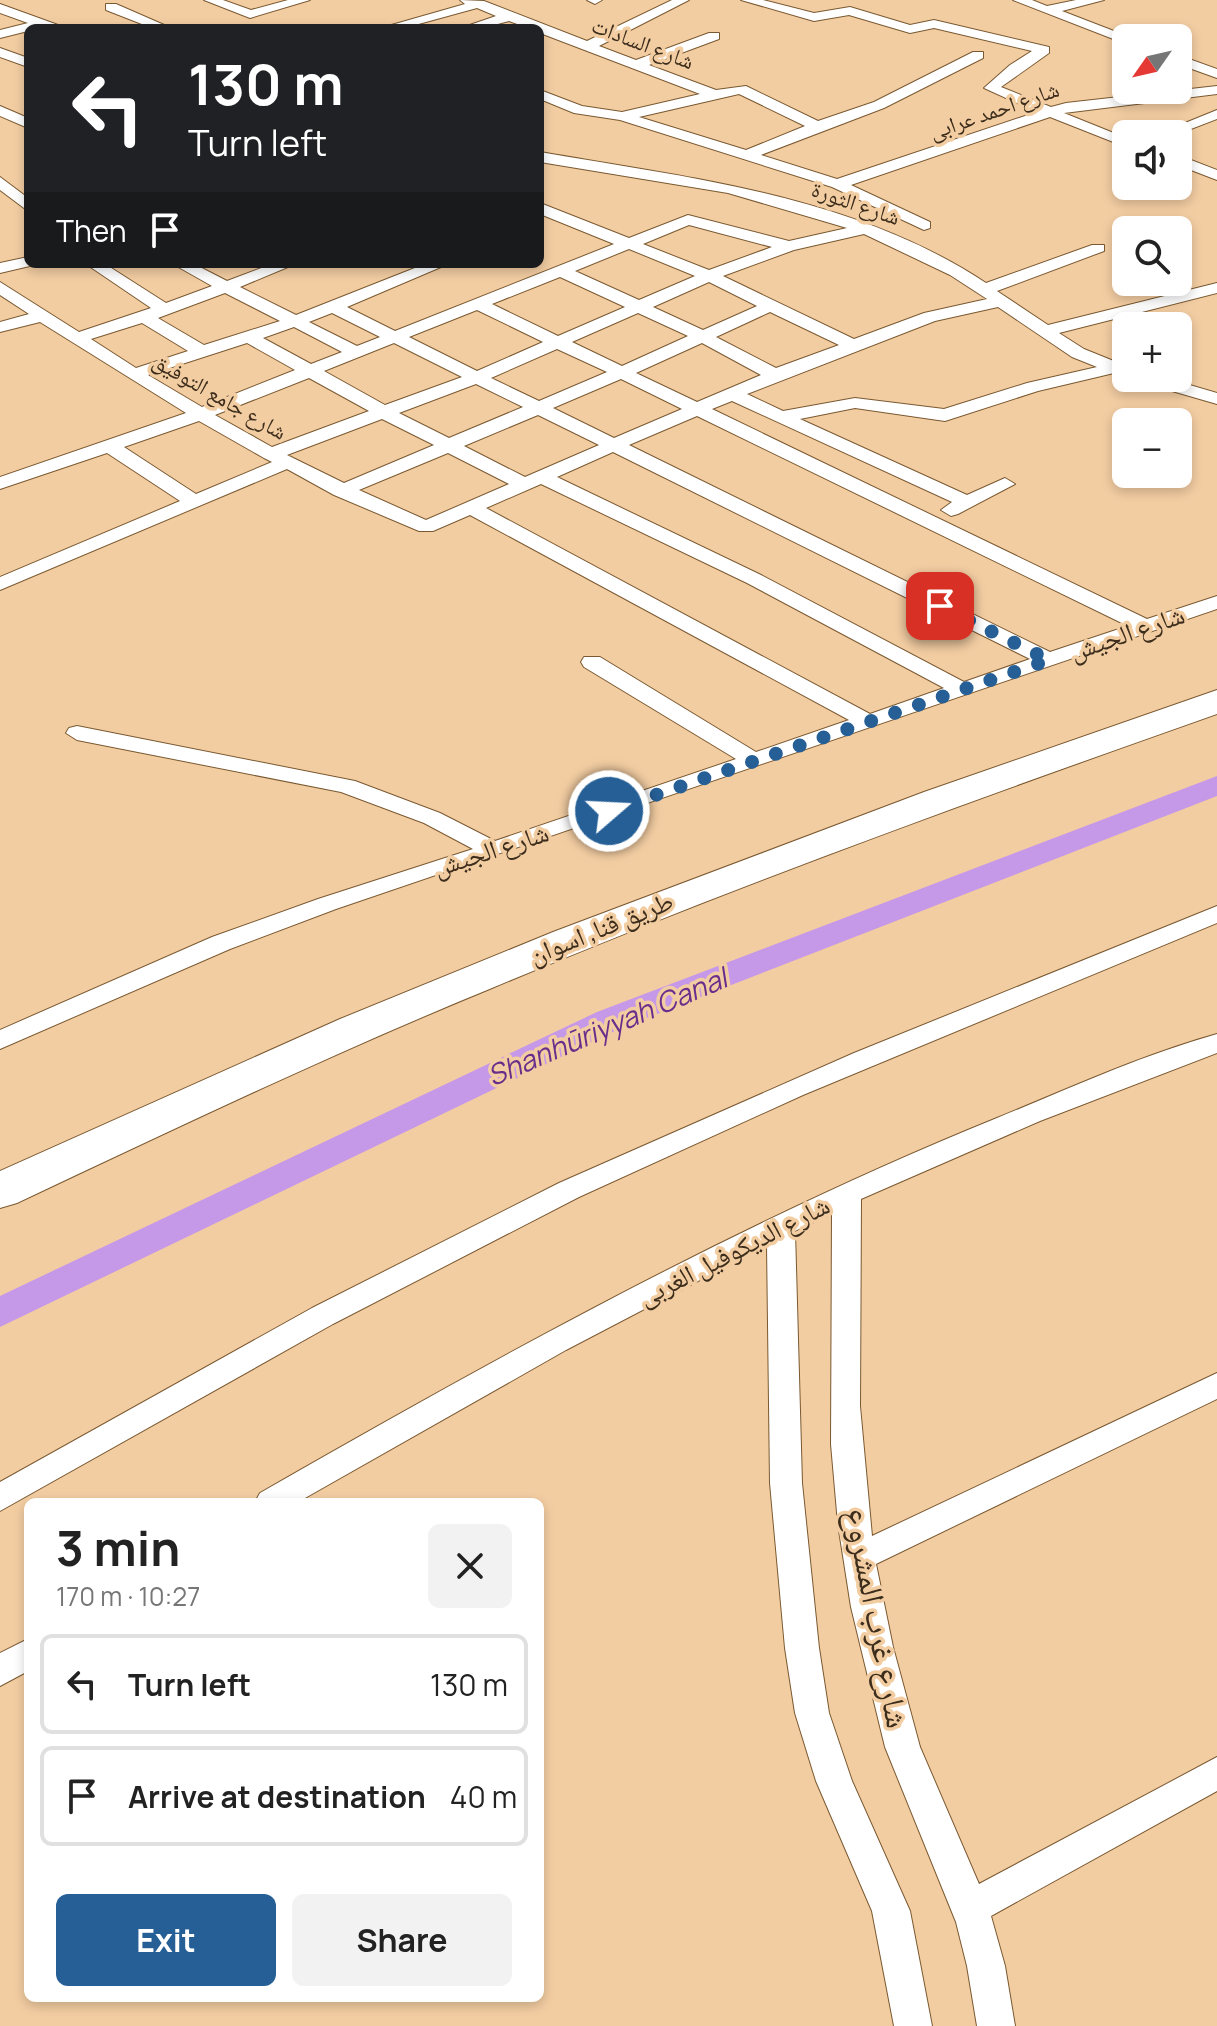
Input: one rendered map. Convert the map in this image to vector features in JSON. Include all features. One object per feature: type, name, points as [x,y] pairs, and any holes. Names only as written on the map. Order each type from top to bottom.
[{"type":"highway","name":"طريق قنا, اسوان","points":[[0,1191],[241,1079],[474,979],[691,892],[1217,701]]},
{"type":"street","points":[[211,0],[250,14],[303,0]]},
{"type":"street","points":[[588,46],[682,0]]},
{"type":"street","points":[[748,0],[814,17],[834,11],[850,11],[910,29],[934,24],[1044,50],[991,88],[1112,137]]},
{"type":"street","points":[[1020,0],[1112,34]]},
{"type":"street","points":[[1045,10],[1097,0]]},
{"type":"street","points":[[400,24],[471,1]]},
{"type":"street","name":"شارع السادات","points":[[471,1],[527,24]]},
{"type":"street","points":[[111,7],[154,24]]},
{"type":"street","points":[[0,8],[42,24]]},
{"type":"street","points":[[482,24],[510,16]]},
{"type":"street","points":[[0,34],[24,30]]},
{"type":"street","name":"شارع السادات","points":[[544,32],[713,94]]},
{"type":"street","points":[[638,64],[714,36]]},
{"type":"street","points":[[0,52],[24,61]]},
{"type":"street","points":[[745,156],[817,126],[879,105],[978,55]]},
{"type":"street","points":[[1192,64],[1217,74]]},
{"type":"street","points":[[622,116],[741,89],[817,126]]},
{"type":"street","name":"شارع احمد عرابى","points":[[837,184],[1049,112],[1086,104],[1215,92]]},
{"type":"street","points":[[544,96],[585,111],[622,116],[837,184],[924,225],[889,239]]},
{"type":"street","points":[[0,110],[24,122]]},
{"type":"street","points":[[1192,124],[1217,114]]},
{"type":"street","name":"شارع الثورة","points":[[544,159],[730,189],[866,229],[986,289],[1078,353],[1112,367]]},
{"type":"street","points":[[1192,165],[1217,175]]},
{"type":"street","points":[[730,189],[781,167]]},
{"type":"street","points":[[0,182],[24,203]]},
{"type":"street","points":[[544,209],[709,276],[852,345]]},
{"type":"street","points":[[544,222],[561,215]]},
{"type":"street","points":[[0,483],[199,415],[688,220],[789,246]]},
{"type":"street","points":[[0,584],[193,501],[278,459],[478,377],[709,276],[789,246],[866,229]]},
{"type":"street","points":[[986,289],[1098,248]]},
{"type":"street","points":[[0,268],[24,263]]},
{"type":"street","points":[[100,268],[164,309]]},
{"type":"street","points":[[189,268],[356,352]]},
{"type":"street","points":[[77,338],[277,268]]},
{"type":"street","points":[[134,374],[293,322],[430,268]]},
{"type":"street","points":[[563,272],[700,335],[775,375]]},
{"type":"street","name":"شارع جامع التوفيق","points":[[0,287],[199,415],[341,491],[426,527],[471,508]]},
{"type":"street","points":[[1045,331],[1217,288]]},
{"type":"street","points":[[471,508],[535,482],[693,408],[852,345],[930,317],[1003,301]]},
{"type":"street","points":[[478,304],[1145,626]]},
{"type":"street","points":[[341,491],[623,372],[772,305]]},
{"type":"street","points":[[334,307],[1049,660]]},
{"type":"street","points":[[0,327],[42,316]]},
{"type":"street","points":[[144,317],[201,351]]},
{"type":"street","points":[[249,337],[385,413],[754,579],[963,690]]},
{"type":"street","points":[[784,416],[855,403],[945,415],[1033,387],[1112,372]]},
{"type":"street","points":[[1192,392],[1217,399]]},
{"type":"street","points":[[732,394],[967,502]]},
{"type":"street","points":[[108,445],[193,501]]},
{"type":"street","points":[[930,520],[1005,484]]},
{"type":"street","points":[[471,508],[869,722]]},
{"type":"street","name":"شارع الجيش","points":[[0,1040],[221,943],[1217,602]]},
{"type":"street","points":[[592,662],[755,761]]},
{"type":"street","points":[[77,733],[347,786],[432,818],[493,850]]},
{"type":"street","points":[[0,1498],[322,1315],[490,1229],[651,1152],[804,1084],[1217,914]]},
{"type":"street","name":"شارع الديكوفيل الغربى","points":[[278,1498],[577,1330],[847,1194],[1074,1096],[1217,1043]]},
{"type":"street","name":"شارع غرب المشروع","points":[[847,1194],[845,1408],[850,1481],[874,1641],[895,1726],[927,1815],[970,1908],[988,1965],[996,2026]]},
{"type":"street","points":[[781,1227],[786,1483],[802,1648],[812,1713],[834,1781],[891,1911],[913,2026]]},
{"type":"street","points":[[861,1556],[1217,1385]]},
{"type":"street","points":[[0,1671],[24,1656]]},
{"type":"street","points":[[970,1908],[1217,1773]]},
{"type":"waterway","name":"Shanhūriyyah Canal","points":[[0,1313],[609,1020],[1217,785]]},
{"type":"route","points":[[609,811],[1049,660],[940,606]]}]
